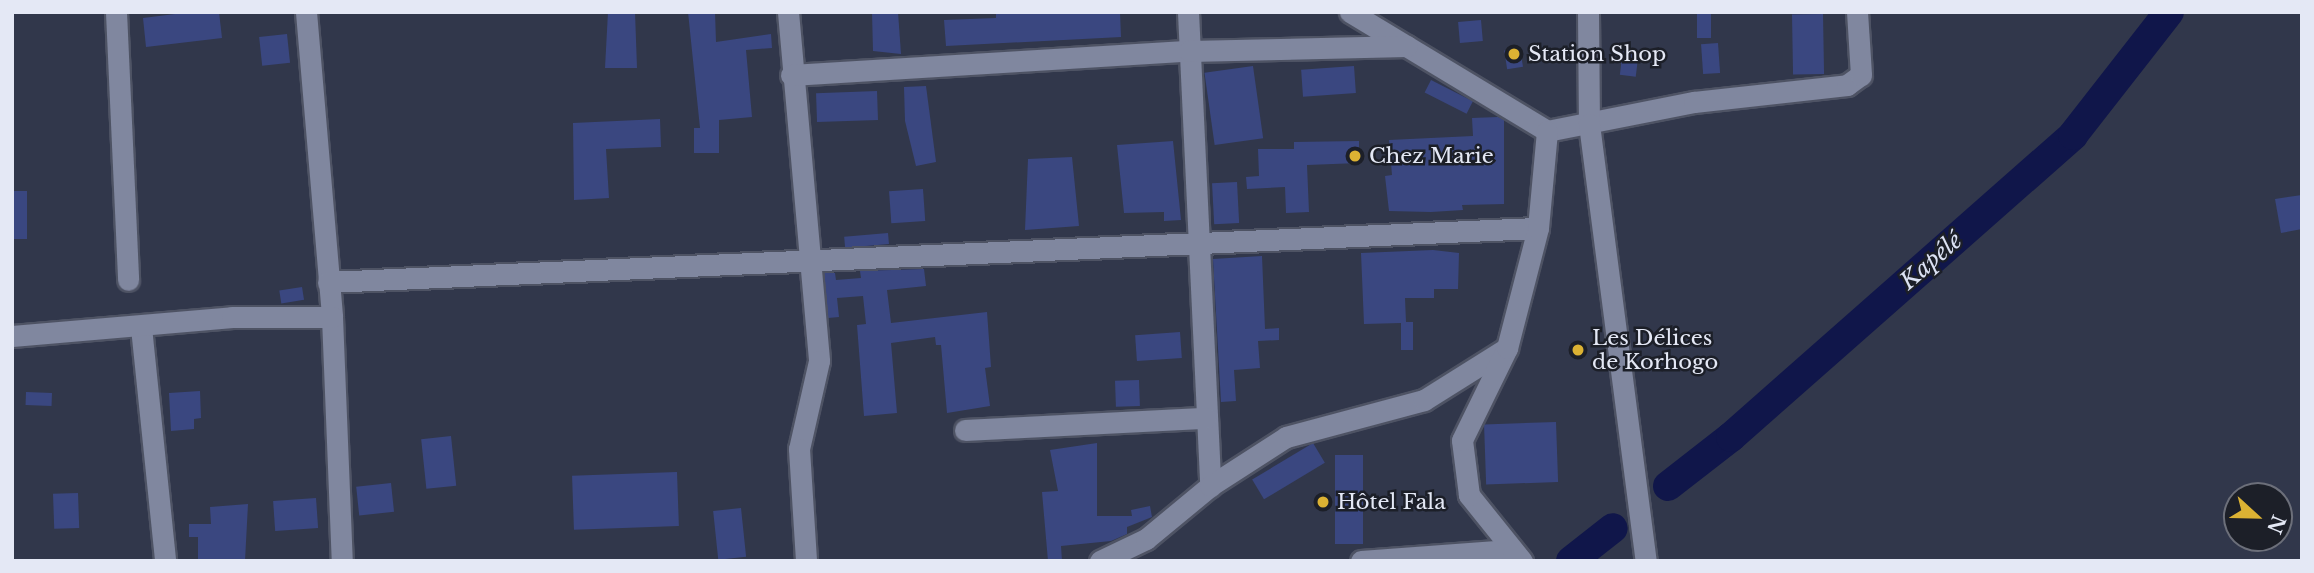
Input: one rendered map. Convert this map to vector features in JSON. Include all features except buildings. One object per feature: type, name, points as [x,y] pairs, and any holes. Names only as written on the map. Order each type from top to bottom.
[{"type":"street","points":[[117,12],[128,280]]},
{"type":"street","points":[[306,12],[332,317],[342,561]]},
{"type":"street","points":[[788,12],[791,75],[820,361],[799,449],[806,561]]},
{"type":"street","points":[[1188,12],[1210,486]]},
{"type":"street","points":[[1350,12],[1547,131],[1707,100],[1847,85],[1861,75],[1857,12]]},
{"type":"street","points":[[1588,12],[1589,124],[1646,561]]},
{"type":"street","points":[[791,75],[1189,51],[1407,46]]},
{"type":"street","points":[[1516,555],[1469,495],[1462,440],[1507,348],[1538,228],[1547,131]]},
{"type":"street","points":[[328,282],[1538,228]]},
{"type":"street","points":[[12,336],[141,327],[232,317],[332,317]]},
{"type":"street","points":[[141,327],[165,561]]},
{"type":"street","points":[[1100,561],[1146,539],[1210,486],[1286,438],[1424,400],[1507,348]]},
{"type":"street","points":[[965,430],[1206,418]]},
{"type":"street","points":[[1361,561],[1516,555]]},
{"type":"waterway","name":"Kapélé","points":[[1668,486],[1731,437],[2073,135],[2169,12]]},
{"type":"waterway","name":"Kapélé","points":[[1571,561],[1613,528]]},
{"type":"place","name":"Station Shop","points":[[1514,54]]},
{"type":"place","name":"Chez Marie","points":[[1355,156]]},
{"type":"place","name":"Les Délices de Korhogo","points":[[1578,350]]},
{"type":"place","name":"Hôtel Fala","points":[[1323,502]]}]
